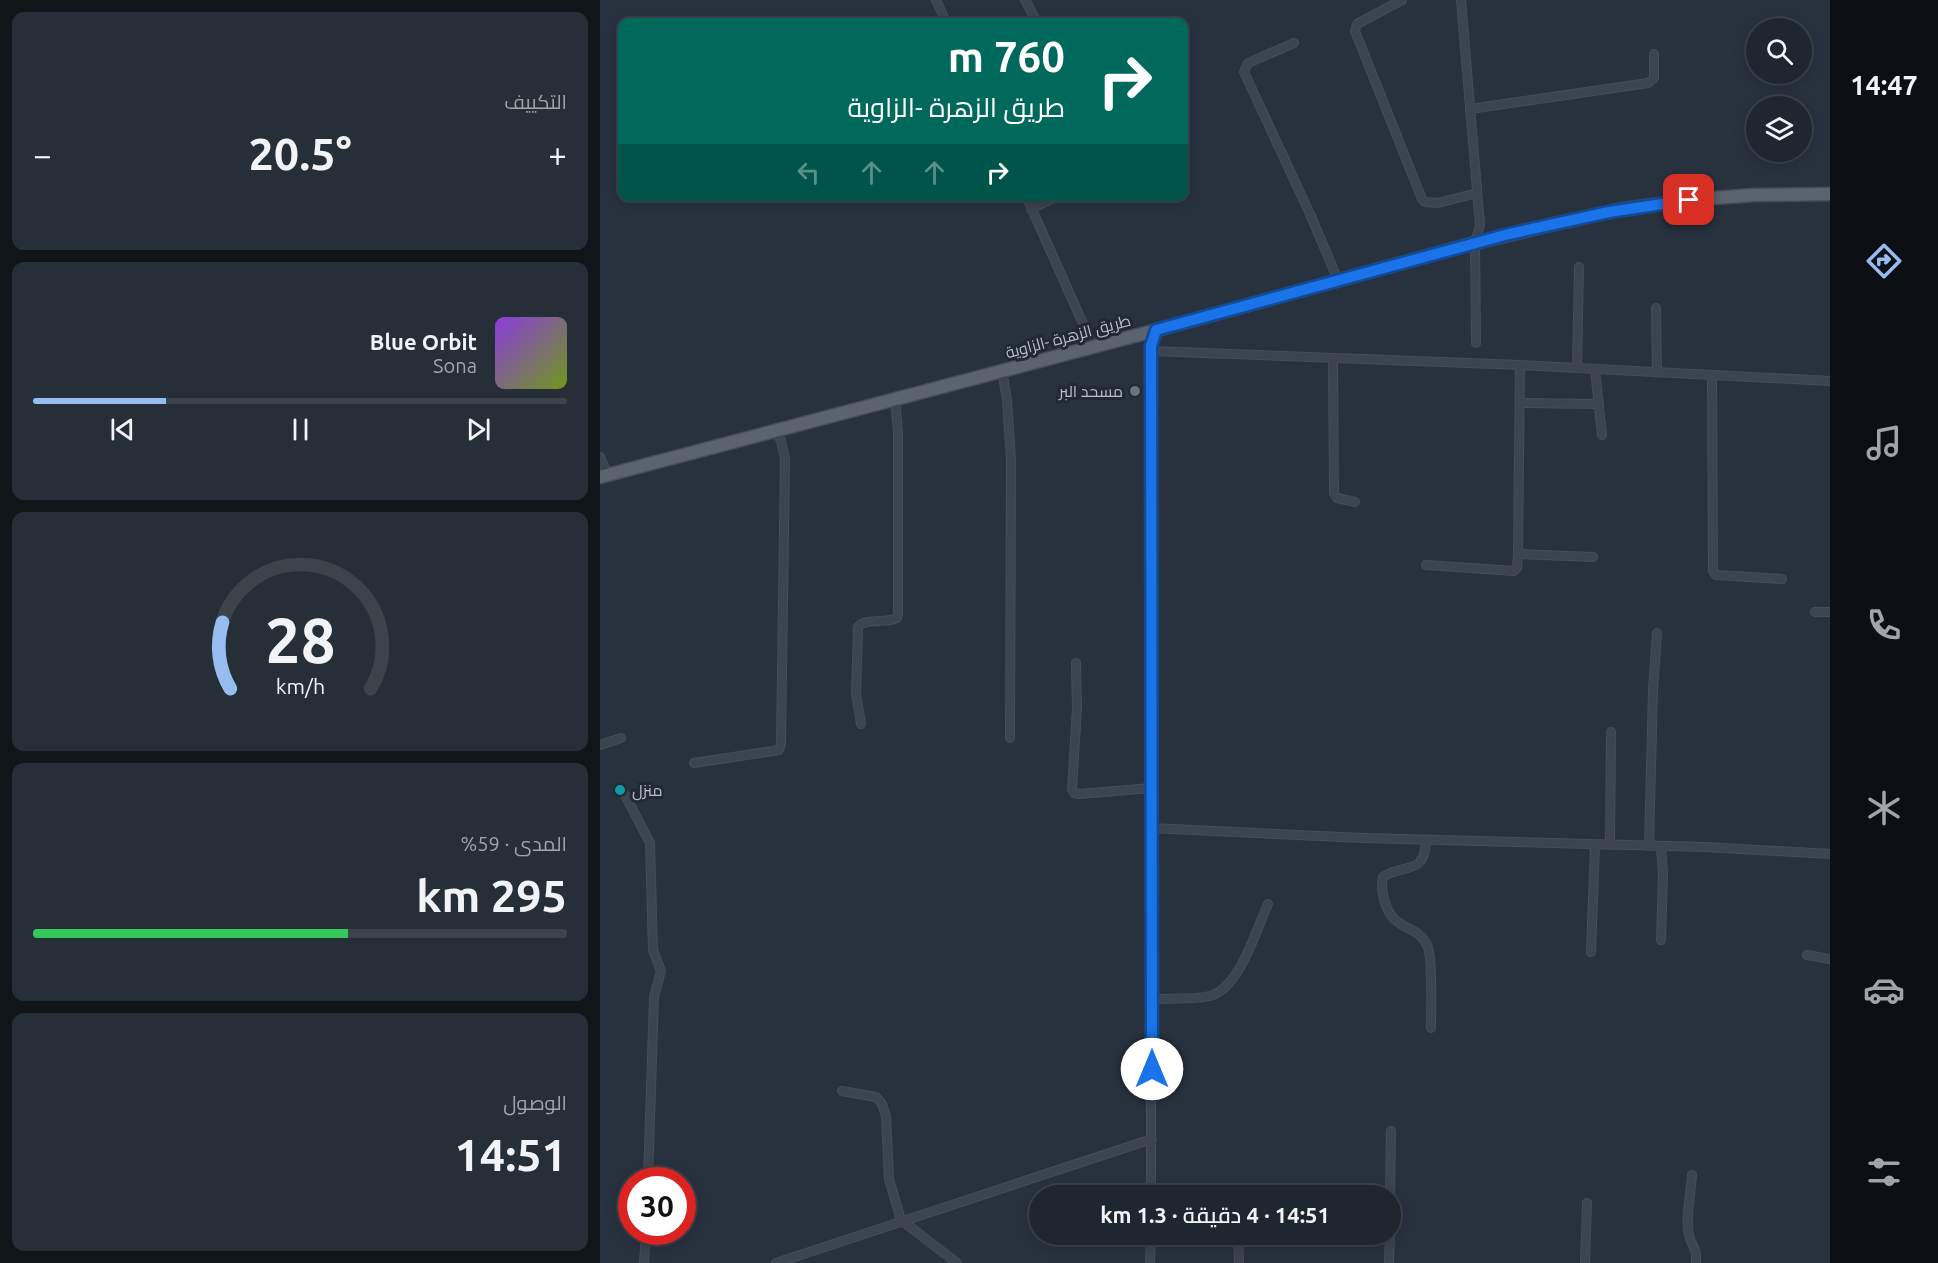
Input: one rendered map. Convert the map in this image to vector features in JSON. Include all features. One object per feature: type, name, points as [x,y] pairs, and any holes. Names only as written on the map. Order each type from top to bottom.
[{"type":"main road","name":"طريق الزهرة -الزاوية","points":[[604,476],[1134,336],[1489,239],[1609,212],[1689,200],[1765,194],[1830,194]]},
{"type":"street","points":[[936,0],[944,18]]},
{"type":"street","points":[[1025,0],[1035,18]]},
{"type":"street","points":[[1402,0],[1358,24],[1355,31],[1422,199],[1430,203],[1438,203],[1477,193]]},
{"type":"street","points":[[1461,0],[1480,225],[1475,243],[1476,343]]},
{"type":"street","points":[[1294,43],[1248,63],[1244,72],[1338,280]]},
{"type":"street","points":[[1470,109],[1648,83],[1654,78],[1654,54]]},
{"type":"street","points":[[1028,201],[1093,346]]},
{"type":"street","points":[[1031,208],[1047,201]]},
{"type":"street","points":[[1480,225],[1489,239]]},
{"type":"street","points":[[1577,369],[1579,267]]},
{"type":"street","points":[[1656,308],[1657,373]]},
{"type":"street","points":[[1151,1185],[1151,349],[1156,330]]},
{"type":"street","points":[[1134,336],[1151,349],[1830,381]]},
{"type":"street","points":[[1333,358],[1334,493],[1337,498],[1355,502]]},
{"type":"street","points":[[1426,565],[1514,571],[1516,568],[1520,365]]},
{"type":"street","points":[[1002,370],[1011,459],[1010,738]]},
{"type":"street","points":[[1595,370],[1602,435]]},
{"type":"street","points":[[1712,376],[1713,571],[1716,575],[1782,579]]},
{"type":"street","points":[[861,724],[856,694],[858,627],[867,622],[893,620],[898,614],[898,432],[895,399]]},
{"type":"street","points":[[1520,403],[1599,404]]},
{"type":"street","points":[[694,763],[778,750],[781,744],[785,459],[776,431]]},
{"type":"street","points":[[600,457],[604,476]]},
{"type":"street","points":[[1518,554],[1593,557]]},
{"type":"street","points":[[1815,612],[1830,612]]},
{"type":"street","points":[[1649,846],[1653,690],[1657,633]]},
{"type":"street","points":[[1076,663],[1077,708],[1072,789],[1074,793],[1151,788]]},
{"type":"street","points":[[1610,845],[1611,732]]},
{"type":"street","points":[[600,745],[621,738]]},
{"type":"street","points":[[625,795],[650,843],[653,950],[661,971],[654,997],[648,1167]]},
{"type":"street","points":[[1150,828],[1830,854]]},
{"type":"street","points":[[1426,840],[1426,850],[1419,864],[1409,870],[1387,874],[1381,883],[1389,915],[1418,935],[1428,946],[1431,1028]]},
{"type":"street","points":[[1592,952],[1595,845]]},
{"type":"street","points":[[1661,846],[1661,940]]},
{"type":"street","points":[[1152,999],[1211,996],[1226,988],[1238,972],[1268,904]]},
{"type":"street","points":[[1807,955],[1830,959]]},
{"type":"street","points":[[842,1091],[876,1097],[882,1104],[886,1116],[889,1179],[901,1221],[957,1263]]},
{"type":"street","points":[[1390,1185],[1391,1131]]},
{"type":"street","points":[[776,1263],[1152,1139]]},
{"type":"street","points":[[1692,1175],[1689,1237],[1695,1247],[1695,1263]]},
{"type":"street","points":[[1585,1263],[1587,1203]]},
{"type":"street","points":[[644,1263],[645,1245]]},
{"type":"street","points":[[1150,1245],[1150,1263]]},
{"type":"street","points":[[1238,1245],[1239,1263]]},
{"type":"street","points":[[1389,1263],[1390,1245]]},
{"type":"place","name":"مسحد البر","points":[[1135,391]]},
{"type":"place","name":"منزل","points":[[620,790]]},
{"type":"route","points":[[1152,1069],[1151,346],[1156,330],[1509,234],[1609,212],[1689,200]]}]
